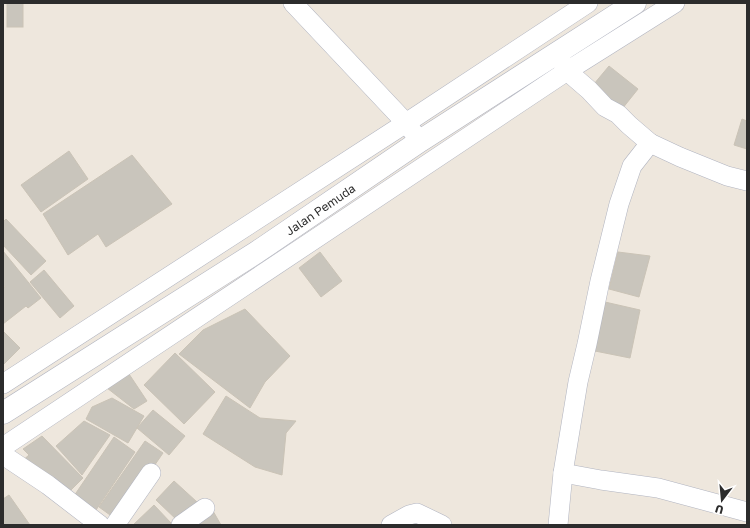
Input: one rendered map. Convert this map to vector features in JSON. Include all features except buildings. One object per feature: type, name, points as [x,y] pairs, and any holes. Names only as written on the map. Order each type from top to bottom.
[{"type":"main road","name":"Jalan Pemuda","points":[[4,409],[250,256],[420,141],[562,62],[635,3]]},
{"type":"street","points":[[293,3],[406,123],[420,141]]},
{"type":"street","points":[[3,384],[406,123],[588,3]]},
{"type":"street","points":[[3,447],[562,62],[675,3]]},
{"type":"street","points":[[562,62],[605,107],[618,114],[650,143],[680,158],[728,176],[747,181]]},
{"type":"street","points":[[558,525],[562,473],[578,382],[588,344],[600,281],[619,204],[632,166],[650,143]]},
{"type":"street","points":[[3,455],[48,485],[100,525]]},
{"type":"street","points":[[115,525],[151,473]]},
{"type":"street","points":[[562,473],[658,488],[747,512]]},
{"type":"street","points":[[181,525],[205,508]]},
{"type":"street","points":[[391,525],[409,515],[417,513],[442,525]]}]
